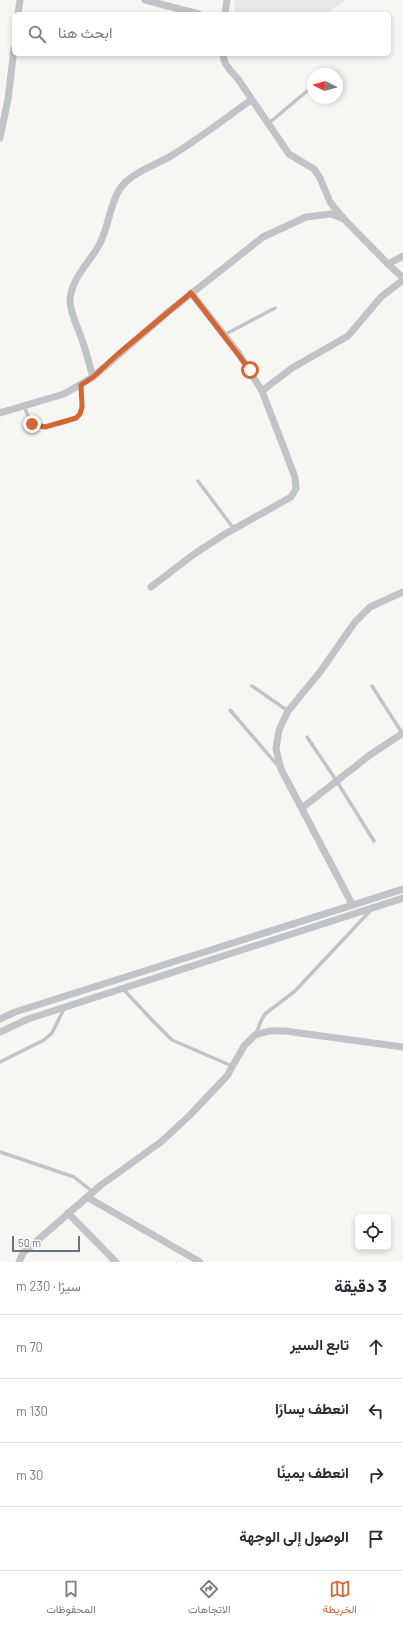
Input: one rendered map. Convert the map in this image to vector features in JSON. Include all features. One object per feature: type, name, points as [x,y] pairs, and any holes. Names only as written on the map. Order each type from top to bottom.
[{"type":"street","points":[[18,12],[20,0]]},
{"type":"street","points":[[145,0],[191,12]]},
{"type":"street","points":[[225,12],[227,0]]},
{"type":"street","points":[[0,138],[8,99],[13,56]]},
{"type":"street","points":[[223,56],[224,60],[289,154],[314,169],[320,178],[330,202],[344,219],[403,279],[380,297],[348,336],[292,368],[262,391]]},
{"type":"street","points":[[93,377],[70,302],[73,284],[99,245],[108,226],[118,192],[126,182],[140,171],[159,164],[251,100]]},
{"type":"street","points":[[0,413],[64,394],[93,377],[191,293],[262,238],[306,217],[331,214],[344,219]]},
{"type":"street","points":[[388,264],[403,256]]},
{"type":"street","points":[[150,587],[194,554],[234,529],[291,497],[296,489],[295,477],[262,391],[239,354],[191,293]]},
{"type":"street","points":[[352,904],[281,769],[276,750],[279,730],[288,712],[320,672],[355,622],[370,607],[403,592]]},
{"type":"street","points":[[302,808],[336,780],[403,733]]},
{"type":"street","points":[[0,1019],[15,1012],[403,888]]},
{"type":"street","points":[[0,1032],[28,1019],[403,898]]},
{"type":"street","points":[[19,1262],[23,1253],[68,1213],[90,1194],[161,1142],[208,1098],[227,1076],[244,1046],[255,1036],[268,1031],[285,1030],[403,1047]]},
{"type":"street","points":[[90,1194],[200,1262]]},
{"type":"street","points":[[68,1213],[116,1262]]},
{"type":"lane","points":[[268,124],[307,91]]},
{"type":"lane","points":[[224,335],[275,308]]},
{"type":"lane","points":[[24,406],[32,424],[39,426],[45,427],[76,418],[80,414],[82,407],[81,385]]},
{"type":"lane","points":[[198,480],[234,529]]},
{"type":"lane","points":[[252,686],[288,712]]},
{"type":"lane","points":[[372,686],[403,733]]},
{"type":"lane","points":[[230,710],[281,769]]},
{"type":"lane","points":[[307,737],[374,841]]},
{"type":"lane","points":[[255,1036],[260,1021],[265,1014],[295,991],[374,907]]},
{"type":"lane","points":[[123,989],[172,1040],[233,1067]]},
{"type":"lane","points":[[0,1062],[44,1040],[52,1033],[64,1008]]},
{"type":"lane","points":[[0,1152],[74,1177],[90,1194]]},
{"type":"shaded area","points":[[235,0],[346,0],[329,12],[234,12]]},
{"type":"route","points":[[32,424],[45,427],[76,418],[80,414],[82,407],[81,385],[93,377],[191,293],[250,370]]}]
